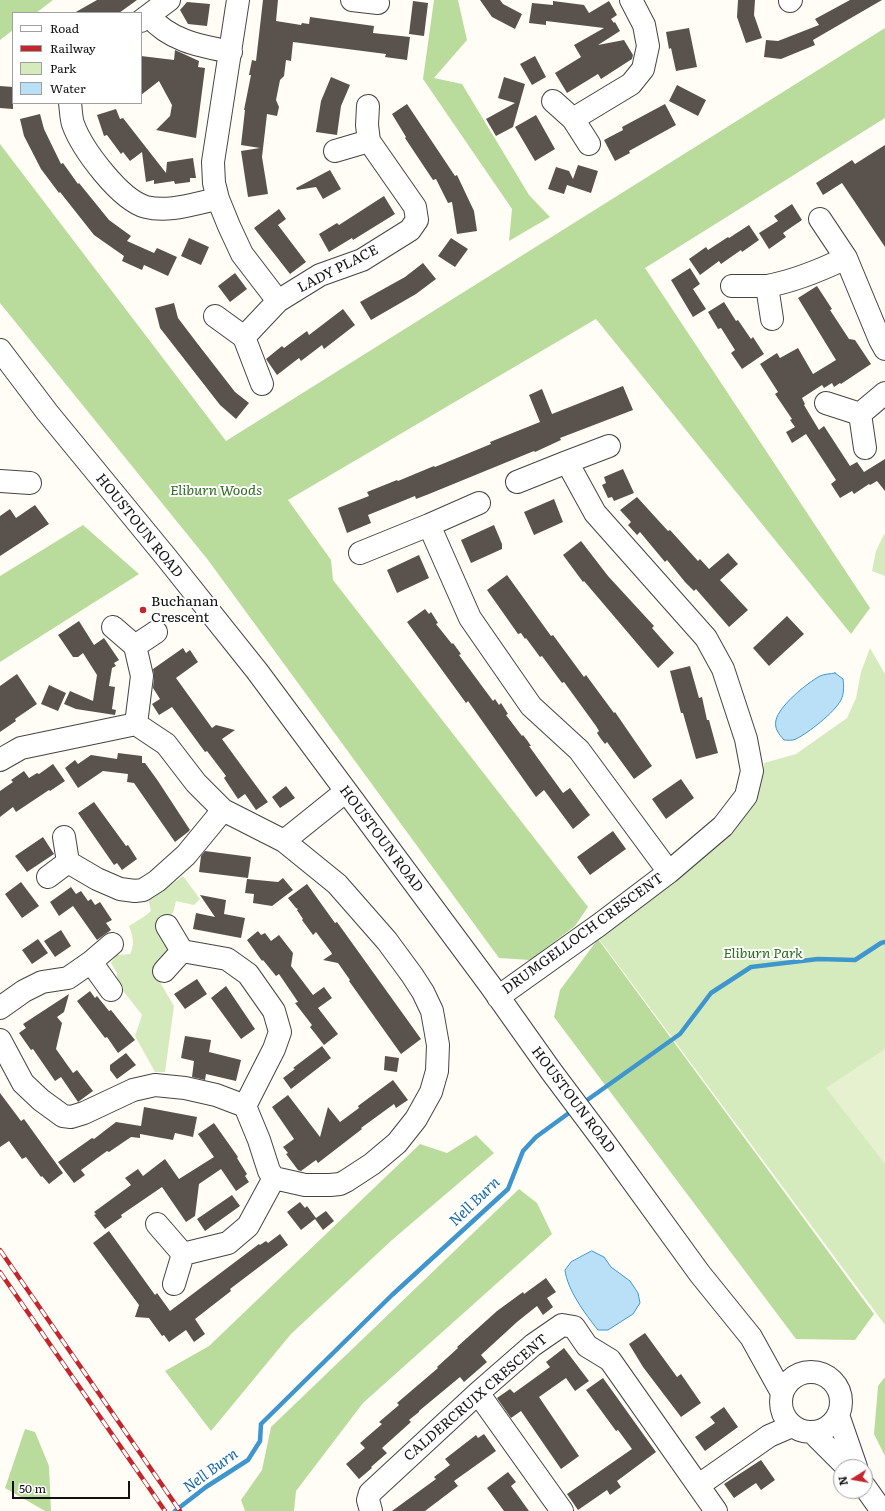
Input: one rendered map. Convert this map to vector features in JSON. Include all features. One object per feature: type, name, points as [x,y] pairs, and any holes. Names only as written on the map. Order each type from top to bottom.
[{"type":"street","points":[[169,0],[145,18],[182,40],[199,46],[231,52]]},
{"type":"street","points":[[238,0],[213,162],[214,183],[218,199],[242,254],[278,301]]},
{"type":"street","points":[[352,0],[378,3]]},
{"type":"street","points":[[573,119],[631,84],[643,69],[648,46],[644,25],[631,0]]},
{"type":"street","points":[[552,101],[573,119],[589,144]]},
{"type":"street","points":[[70,104],[73,124],[87,150],[112,183],[128,198],[146,207],[166,209],[218,199]]},
{"type":"street","name":"LADY PLACE","points":[[244,337],[278,301],[320,276],[362,260],[410,230],[417,220],[415,207],[369,141],[367,126],[368,106]]},
{"type":"street","points":[[334,151],[369,141]]},
{"type":"street","points":[[820,219],[846,258],[885,349]]},
{"type":"street","points":[[732,286],[767,286],[782,283],[846,258]]},
{"type":"street","points":[[767,286],[772,318]]},
{"type":"street","points":[[215,316],[244,337],[262,384]]},
{"type":"street","name":"HOUSTOUN ROAD","points":[[0,350],[47,412],[257,671],[498,997],[551,1072],[605,1143],[700,1274],[750,1337],[797,1376]]},
{"type":"street","points":[[860,414],[885,393]]},
{"type":"street","points":[[826,403],[860,414]]},
{"type":"street","points":[[860,414],[865,448]]},
{"type":"street","points":[[517,482],[609,446]]},
{"type":"street","name":"DRUMGELLOCH CRESCENT","points":[[498,997],[587,934],[669,872],[723,826],[746,796],[752,771],[746,739],[723,669],[706,638],[595,513],[567,462]]},
{"type":"street","points":[[0,481],[30,484]]},
{"type":"street","points":[[360,553],[430,525],[479,503]]},
{"type":"street","name":"DRUMGELLOCH CRESCENT","points":[[430,525],[470,618],[531,706],[579,750],[669,872]]},
{"type":"street","points":[[113,627],[136,646],[142,676],[136,724]]},
{"type":"street","points":[[136,646],[156,632]]},
{"type":"street","points":[[0,760],[21,748],[136,724],[166,744],[196,782],[223,810],[284,841],[337,884],[387,941],[423,992],[432,1011],[438,1045],[437,1071],[431,1092],[416,1119],[397,1143],[372,1164],[340,1184],[305,1185],[274,1178],[269,1171],[259,1140],[245,1106],[216,1095],[186,1088],[155,1085],[133,1090],[84,1113],[71,1117],[63,1116],[41,1100],[23,1083],[0,1040]]},
{"type":"street","points":[[284,841],[345,792]]},
{"type":"street","points":[[68,862],[120,890],[142,890],[157,881],[186,855],[223,810]]},
{"type":"street","points":[[64,837],[68,862]]},
{"type":"street","points":[[48,877],[68,862]]},
{"type":"street","points":[[167,926],[182,951],[227,959],[248,974],[274,1011],[280,1032],[274,1049],[245,1106]]},
{"type":"street","points":[[0,1008],[24,991],[42,982],[68,978],[91,962],[112,944]]},
{"type":"street","points":[[164,972],[182,951]]},
{"type":"street","points":[[91,962],[111,990]]},
{"type":"street","points":[[183,1254],[228,1243],[248,1226],[274,1178]]},
{"type":"street","points":[[157,1224],[183,1254]]},
{"type":"street","points":[[174,1284],[183,1254]]},
{"type":"street","name":"CALDERCRUIX CRESCENT","points":[[371,1511],[368,1500],[370,1493],[533,1344],[562,1325],[574,1327],[587,1346],[610,1360],[716,1511]]},
{"type":"street","name":"HOUSTOUN ROAD","points":[[750,1337],[785,1409]]},
{"type":"street","points":[[699,1486],[769,1436],[785,1409],[785,1386],[797,1376],[814,1372],[823,1375],[836,1387],[840,1395],[841,1406],[838,1415],[832,1424],[823,1430],[806,1432],[785,1409]]},
{"type":"street","points":[[478,1393],[562,1511]]},
{"type":"street","points":[[838,1415],[853,1459]]},
{"type":"street","points":[[813,1432],[839,1459]]},
{"type":"street","points":[[873,1498],[882,1511]]},
{"type":"green space","points":[[0,0],[53,0],[37,12],[12,12],[12,31],[0,40]]},
{"type":"green space","points":[[434,0],[458,0],[467,40],[434,78],[462,84],[529,195],[550,217],[509,241],[512,209],[423,79]]},
{"type":"green space","name":"Eliburn Woods","points":[[885,28],[885,118],[645,268],[870,608],[851,634],[596,319],[288,500],[331,560],[333,580],[588,907],[575,926],[530,960],[499,958],[208,560],[0,303],[0,144],[226,441]]},
{"type":"green space","points":[[83,525],[139,574],[0,662],[0,576]]},
{"type":"green space","points":[[884,534],[885,576],[872,571],[876,551]]},
{"type":"green space","name":"Eliburn Park","points":[[870,648],[885,674],[885,1325],[599,939],[742,808],[764,773],[764,763],[796,754],[847,718],[856,698],[861,672]]},
{"type":"green space","points":[[183,876],[200,899],[194,905],[176,901],[173,913],[162,918],[173,944],[161,984],[174,1006],[165,1072],[155,1072],[135,1036],[142,1015],[117,983],[117,973],[111,963],[116,955],[130,954],[133,947],[133,940],[129,926],[151,911],[148,898],[158,894]]},
{"type":"green space","points":[[598,939],[874,1314],[855,1340],[796,1339],[554,1017],[560,990]]},
{"type":"green space","points":[[885,1049],[885,1164],[826,1088]]},
{"type":"green space","points":[[476,1135],[494,1153],[392,1240],[291,1334],[211,1431],[165,1371],[209,1346],[420,1144],[447,1153]]},
{"type":"green space","points":[[519,1189],[537,1203],[552,1234],[363,1403],[296,1491],[294,1511],[245,1511],[241,1500],[262,1470],[271,1427]]},
{"type":"green space","points":[[885,1377],[885,1456],[874,1434],[878,1386]]},
{"type":"green space","points":[[25,1429],[35,1432],[49,1466],[51,1511],[45,1511],[5,1488]]},
{"type":"water","points":[[835,673],[843,679],[844,690],[838,705],[820,722],[801,736],[793,740],[784,740],[777,731],[776,726],[778,714],[782,708],[794,695],[814,679],[822,675]]},
{"type":"water","points":[[592,1251],[604,1257],[611,1267],[630,1281],[638,1293],[640,1303],[633,1314],[608,1330],[598,1330],[593,1324],[577,1301],[566,1277],[565,1270],[571,1262]]},
{"type":"building","points":[[97,0],[137,0],[120,12],[76,12]]},
{"type":"building","points":[[263,0],[278,0],[276,21],[301,25],[302,23],[309,24],[310,17],[374,26],[373,33],[410,37],[407,60],[385,57],[386,54],[293,42],[291,61],[286,60],[284,76],[280,80],[276,100],[279,107],[277,116],[267,114],[262,157],[268,194],[248,197],[241,151],[260,148],[241,145],[244,110],[251,75],[249,75],[252,60],[256,61]]},
{"type":"building","points":[[480,0],[500,0],[503,4],[522,14],[515,29],[492,17]]},
{"type":"building","points":[[738,0],[755,0],[754,15],[762,38],[746,43],[737,17]]},
{"type":"building","points":[[850,0],[882,0],[813,40],[815,45],[781,59],[764,57],[766,40],[778,41],[819,25],[815,19]]},
{"type":"building","points":[[413,1],[428,3],[424,36],[409,34]]},
{"type":"building","points":[[553,1],[584,5],[589,13],[609,1],[617,15],[611,19],[614,23],[615,22],[620,31],[598,45],[624,40],[633,55],[632,59],[601,79],[598,74],[567,93],[555,73],[581,57],[574,45],[604,28],[546,21],[546,25],[529,23],[532,3],[553,5]]},
{"type":"building","points":[[187,2],[210,4],[207,26],[188,24],[180,10]]},
{"type":"building","points":[[689,28],[697,67],[676,71],[671,48],[669,49],[666,32]]},
{"type":"building","points":[[175,50],[199,61],[198,67],[205,68],[196,138],[156,130],[170,116],[172,105],[159,81],[142,94],[142,56],[174,60]]},
{"type":"building","points":[[535,56],[546,77],[532,85],[520,64]]},
{"type":"building","points":[[331,77],[350,85],[341,106],[337,135],[316,132],[321,101]]},
{"type":"building","points":[[504,77],[525,84],[513,127],[496,136],[486,119],[515,103],[498,98]]},
{"type":"building","points":[[677,85],[706,100],[698,116],[669,101]]},
{"type":"building","points":[[0,86],[12,87],[13,109],[0,108]]},
{"type":"building","points":[[407,104],[455,176],[457,175],[474,211],[477,231],[457,234],[452,202],[448,203],[436,179],[433,180],[405,138],[406,137],[392,114]]},
{"type":"building","points":[[665,104],[676,125],[629,151],[630,153],[615,161],[604,140],[623,130],[622,127]]},
{"type":"building","points":[[116,109],[120,119],[123,118],[166,173],[167,162],[193,158],[196,178],[190,178],[190,182],[175,184],[174,181],[154,184],[154,180],[146,182],[142,152],[130,161],[123,152],[121,154],[107,135],[104,136],[97,115]]},
{"type":"building","points":[[40,114],[44,129],[61,164],[63,163],[78,184],[79,183],[109,220],[131,236],[127,241],[154,253],[157,248],[177,257],[168,276],[144,265],[142,270],[122,261],[124,256],[94,235],[60,192],[59,193],[41,169],[24,136],[20,119]]},
{"type":"building","points":[[536,115],[555,149],[535,161],[515,127]]},
{"type":"building","points":[[885,145],[885,247],[842,183],[823,195],[816,183],[852,160],[855,164]]},
{"type":"building","points":[[578,165],[598,171],[591,193],[567,185],[564,194],[548,189],[556,167],[569,171],[573,179]]},
{"type":"building","points":[[330,170],[341,189],[323,199],[316,187],[297,190],[296,188]]},
{"type":"building","points":[[384,196],[395,214],[353,240],[352,238],[329,252],[319,234],[337,223],[339,225]]},
{"type":"building","points":[[792,204],[802,220],[783,233],[786,237],[769,249],[759,233],[778,221],[774,216]]},
{"type":"building","points":[[279,209],[286,219],[278,225],[306,262],[290,274],[254,228]]},
{"type":"building","points":[[749,225],[759,240],[721,264],[719,261],[700,275],[689,259],[706,247],[708,250]]},
{"type":"building","points":[[189,238],[209,247],[201,265],[181,256]]},
{"type":"building","points":[[451,238],[468,249],[455,267],[438,256]]},
{"type":"building","points":[[423,263],[436,279],[416,294],[371,320],[360,302],[405,277]]},
{"type":"building","points":[[690,268],[700,284],[693,289],[706,309],[693,317],[671,280]]},
{"type":"building","points":[[235,273],[247,289],[230,302],[218,286]]},
{"type":"building","points":[[817,286],[832,309],[830,310],[849,339],[855,340],[871,364],[834,387],[832,383],[824,388],[822,385],[802,398],[805,404],[804,405],[819,430],[824,426],[850,466],[857,462],[864,472],[885,459],[885,491],[877,481],[870,485],[869,484],[854,494],[852,491],[840,498],[831,484],[836,480],[806,434],[792,443],[786,432],[795,427],[790,420],[792,419],[775,394],[778,392],[760,364],[777,353],[780,358],[798,348],[813,374],[836,360],[798,298]]},
{"type":"building","points":[[724,302],[736,321],[738,320],[751,339],[753,337],[764,354],[742,369],[731,353],[735,350],[721,328],[718,329],[708,312]]},
{"type":"building","points":[[174,303],[178,318],[235,392],[249,403],[236,419],[220,405],[160,328],[155,308]]},
{"type":"building","points":[[343,309],[355,325],[324,349],[322,345],[301,361],[299,358],[277,375],[266,359],[282,346],[284,348],[307,331],[309,335]]},
{"type":"building","points":[[623,386],[633,410],[560,438],[561,440],[535,452],[534,451],[429,494],[416,499],[415,496],[368,515],[371,523],[347,533],[338,508],[369,496],[367,492],[434,466],[435,467],[491,444],[490,442],[540,422],[529,395],[542,389],[552,414]]},
{"type":"building","points":[[623,469],[634,493],[614,501],[612,497],[608,498],[602,485],[606,483],[604,477]]},
{"type":"building","points":[[637,497],[698,561],[700,559],[709,569],[728,553],[738,564],[720,580],[748,610],[729,627],[696,589],[694,591],[667,560],[665,562],[640,532],[637,535],[628,525],[631,522],[620,510]]},
{"type":"building","points":[[554,499],[563,522],[534,535],[524,512]]},
{"type":"building","points":[[35,505],[49,524],[0,556],[0,516],[10,509],[16,518]]},
{"type":"building","points":[[494,525],[502,544],[502,549],[471,563],[461,540]]},
{"type":"building","points":[[581,541],[608,576],[654,626],[652,628],[674,653],[658,668],[584,581],[583,582],[563,555]]},
{"type":"building","points":[[419,555],[429,578],[397,593],[387,570]]},
{"type":"building","points":[[507,575],[551,636],[553,635],[584,677],[586,675],[614,713],[615,712],[652,766],[634,779],[607,742],[605,744],[601,739],[597,733],[599,731],[596,726],[564,682],[562,683],[542,656],[540,657],[526,638],[525,639],[521,633],[518,634],[487,590]]},
{"type":"building","points":[[425,609],[429,614],[431,612],[438,623],[436,624],[452,644],[453,643],[461,654],[459,655],[493,701],[495,699],[499,705],[501,703],[508,714],[506,715],[522,736],[523,735],[527,740],[531,746],[529,746],[563,793],[570,788],[590,815],[573,829],[544,790],[536,797],[468,701],[466,703],[407,622]]},
{"type":"building","points":[[787,616],[804,634],[769,666],[753,648]]},
{"type":"building","points":[[79,621],[94,645],[104,638],[119,660],[114,663],[116,666],[112,668],[109,686],[115,687],[112,709],[116,710],[115,715],[76,709],[64,704],[70,691],[93,701],[97,675],[83,653],[78,657],[73,657],[58,635]]},
{"type":"building","points":[[183,648],[186,653],[190,650],[198,662],[176,678],[212,728],[216,725],[235,730],[222,739],[268,802],[256,810],[245,794],[238,799],[224,778],[226,776],[207,751],[205,752],[172,707],[159,715],[152,704],[160,699],[153,688],[153,669]]},
{"type":"building","points":[[690,666],[699,698],[702,697],[707,720],[709,720],[718,753],[696,759],[683,713],[681,713],[670,671]]},
{"type":"building","points":[[17,674],[37,704],[15,719],[16,721],[0,732],[0,686]]},
{"type":"building","points":[[49,685],[66,693],[58,711],[41,704]]},
{"type":"building","points":[[118,753],[142,756],[142,763],[145,763],[158,781],[190,830],[175,842],[134,783],[127,782],[128,774],[103,771],[78,788],[65,768],[75,760],[78,764],[91,755],[117,759]]},
{"type":"building","points":[[53,764],[65,781],[16,812],[13,807],[0,817],[0,791],[13,782],[11,780],[24,771],[29,778],[37,773],[39,774]]},
{"type":"building","points":[[681,779],[694,798],[666,819],[652,799]]},
{"type":"building","points":[[286,786],[295,798],[280,808],[272,797]]},
{"type":"building","points":[[94,802],[126,846],[128,845],[137,859],[122,870],[117,863],[114,865],[78,813]]},
{"type":"building","points":[[613,831],[626,849],[590,875],[577,857]]},
{"type":"building","points":[[43,837],[54,854],[27,872],[15,856]]},
{"type":"building","points":[[205,851],[251,857],[248,878],[199,872],[201,856]]},
{"type":"building","points":[[283,878],[293,890],[272,906],[253,903],[254,894],[245,893],[247,879],[278,882]]},
{"type":"building","points":[[21,882],[39,906],[22,918],[5,894]]},
{"type":"building","points":[[307,884],[335,923],[337,922],[421,1039],[401,1054],[349,981],[350,980],[338,963],[323,960],[332,954],[331,952],[316,932],[313,935],[302,920],[303,919],[297,910],[298,909],[288,898]]},
{"type":"building","points":[[71,887],[76,894],[81,891],[88,901],[91,899],[95,905],[100,902],[112,920],[106,923],[111,930],[97,940],[73,906],[59,916],[50,902]]},
{"type":"building","points":[[200,895],[226,900],[224,914],[245,918],[241,938],[193,929],[196,913],[215,917]]},
{"type":"building","points":[[61,930],[71,946],[55,957],[44,941]]},
{"type":"building","points":[[258,931],[261,935],[265,933],[271,941],[279,935],[293,953],[291,966],[313,995],[324,987],[332,998],[318,1008],[338,1034],[324,1045],[310,1027],[312,1025],[295,1003],[298,1002],[279,974],[276,976],[263,960],[262,961],[247,940]]},
{"type":"building","points":[[38,939],[48,953],[32,964],[22,950]]},
{"type":"building","points":[[197,979],[207,994],[185,1009],[174,994]]},
{"type":"building","points":[[226,986],[255,1029],[241,1039],[211,998]]},
{"type":"building","points":[[90,991],[95,998],[97,996],[109,1011],[111,1010],[135,1040],[118,1053],[107,1037],[105,1038],[77,1001]]},
{"type":"building","points":[[69,994],[64,1012],[57,1017],[62,1023],[56,1049],[73,1073],[77,1070],[93,1091],[78,1102],[61,1077],[55,1081],[33,1049],[31,1050],[19,1033],[26,1028],[23,1024]]},
{"type":"building","points":[[185,1036],[211,1040],[209,1052],[241,1060],[236,1081],[206,1074],[205,1080],[192,1077],[194,1061],[181,1058]]},
{"type":"building","points":[[322,1046],[331,1058],[291,1089],[283,1078],[295,1069],[293,1068]]},
{"type":"building","points":[[126,1053],[136,1065],[117,1079],[110,1070],[110,1065]]},
{"type":"building","points":[[385,1056],[399,1058],[397,1072],[384,1070]]},
{"type":"building","points":[[393,1080],[408,1100],[396,1108],[394,1104],[361,1128],[362,1129],[318,1163],[316,1160],[301,1171],[298,1170],[286,1154],[288,1153],[283,1147],[294,1139],[272,1107],[288,1095],[320,1137],[328,1107],[340,1122],[359,1108],[358,1106]]},
{"type":"building","points":[[0,1093],[21,1121],[24,1119],[63,1173],[49,1184],[42,1176],[41,1177],[26,1157],[22,1159],[9,1141],[0,1147]]},
{"type":"building","points":[[144,1107],[197,1117],[193,1137],[175,1133],[173,1140],[140,1134],[140,1138],[131,1137],[109,1152],[107,1151],[81,1170],[85,1175],[74,1183],[58,1162],[92,1138],[94,1139],[116,1122],[141,1126]]},
{"type":"building","points":[[214,1123],[238,1157],[237,1158],[247,1174],[245,1176],[249,1182],[236,1191],[221,1169],[199,1184],[195,1216],[186,1222],[162,1187],[121,1215],[122,1217],[105,1229],[94,1215],[96,1214],[94,1212],[131,1185],[125,1178],[138,1169],[143,1176],[165,1159],[179,1179],[214,1157],[198,1134]]},
{"type":"building","points":[[232,1195],[240,1206],[205,1231],[197,1219]]},
{"type":"building","points":[[300,1202],[305,1208],[307,1206],[316,1218],[326,1211],[334,1221],[323,1230],[315,1219],[301,1230],[287,1212]]},
{"type":"building","points":[[109,1231],[155,1295],[157,1293],[170,1311],[259,1244],[260,1245],[266,1241],[268,1243],[280,1234],[288,1245],[230,1289],[231,1291],[195,1319],[205,1334],[194,1342],[186,1330],[169,1342],[164,1335],[162,1336],[149,1318],[135,1317],[139,1305],[93,1243]]},
{"type":"building","points":[[546,1278],[556,1292],[547,1298],[553,1307],[543,1315],[537,1306],[517,1322],[481,1355],[487,1362],[464,1382],[460,1377],[409,1420],[411,1422],[382,1448],[387,1453],[359,1479],[346,1464],[365,1448],[360,1443],[382,1424],[379,1422],[399,1405],[397,1403],[438,1368],[437,1367],[458,1348],[457,1347],[497,1311],[523,1292],[524,1294]]},
{"type":"building","points":[[645,1333],[677,1377],[681,1374],[701,1403],[681,1417],[643,1367],[629,1344]]},
{"type":"building","points":[[564,1348],[589,1381],[575,1391],[566,1378],[539,1397],[579,1456],[561,1469],[521,1411],[511,1418],[497,1398],[510,1389],[514,1393],[550,1367],[546,1362]]},
{"type":"building","points":[[603,1378],[656,1452],[617,1481],[621,1487],[610,1495],[607,1490],[578,1510],[567,1494],[632,1449],[618,1430],[616,1431],[586,1390]]},
{"type":"building","points":[[724,1407],[738,1427],[705,1451],[695,1437],[715,1423],[710,1417]]},
{"type":"building","points":[[484,1434],[496,1451],[454,1481],[458,1486],[425,1511],[392,1511],[436,1479],[434,1477],[450,1465],[445,1459],[476,1435],[478,1438]]},
{"type":"building","points":[[761,1460],[775,1480],[761,1490],[756,1483],[734,1498],[724,1484]]},
{"type":"building","points":[[508,1472],[516,1482],[511,1486],[529,1511],[504,1511],[487,1488]]},
{"type":"waterway","name":"Nell Burn","points":[[583,1103],[680,1034],[711,993],[751,967],[818,959],[855,960],[881,943],[885,942]]},
{"type":"waterway","name":"Nell Burn","points":[[175,1511],[206,1487],[248,1460],[260,1441],[261,1424],[392,1295],[508,1189],[523,1151],[536,1137],[573,1110]]},
{"type":"railway","points":[[0,1250],[180,1511]]},
{"type":"railway","points":[[0,1272],[165,1511]]},
{"type":"place","name":"Buchanan Crescent","points":[[143,610]]}]
